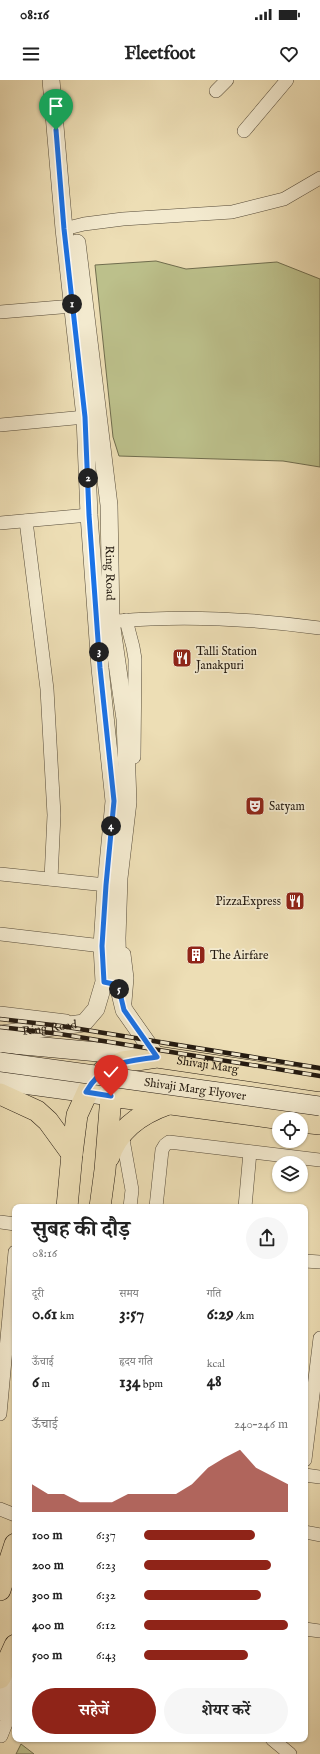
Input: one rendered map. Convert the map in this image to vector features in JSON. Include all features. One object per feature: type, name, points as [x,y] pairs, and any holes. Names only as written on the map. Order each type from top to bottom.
[{"type":"main road","name":"Shivaji Marg","points":[[0,1043],[157,1057],[320,1081]]},
{"type":"main road","points":[[67,1204],[77,1115],[86,1092],[92,1082],[104,1070],[123,1062],[157,1057]]},
{"type":"main road","name":"Shivaji Marg Flyover","points":[[0,1062],[320,1106]]},
{"type":"main road","points":[[214,1110],[203,1105],[199,1100],[195,1089],[198,1077],[202,1072],[214,1067],[220,1067]]},
{"type":"main road","points":[[0,1081],[272,1118]]},
{"type":"main road","points":[[0,1094],[37,1111],[48,1121],[72,1154]]},
{"type":"main road","points":[[100,1204],[105,1170],[111,1096]]},
{"type":"main road","points":[[105,1170],[110,1154],[122,1134],[140,1117],[154,1109],[169,1104]]},
{"type":"main road","points":[[308,1123],[320,1124]]},
{"type":"main road","points":[[0,1590],[12,1553]]},
{"type":"main road","points":[[0,1678],[12,1652]]},
{"type":"street","name":"Ring Road","points":[[0,1034],[84,1023],[96,1009],[111,983],[119,878],[128,802],[125,719],[109,505],[51,80]]},
{"type":"street","name":"Ring Road","points":[[62,80],[73,306],[85,417],[89,515],[100,668],[114,801],[102,946],[111,983],[134,1025],[157,1057]]},
{"type":"street","points":[[216,91],[227,80]]},
{"type":"street","points":[[244,131],[287,80]]},
{"type":"street","points":[[70,227],[123,219],[232,212],[284,199],[320,178]]},
{"type":"street","points":[[0,312],[73,306]]},
{"type":"street","points":[[0,425],[85,417]]},
{"type":"street","points":[[0,523],[89,515]]},
{"type":"street","points":[[26,521],[47,689],[54,815],[50,879]]},
{"type":"street","points":[[124,1006],[127,978],[123,948],[125,879],[134,814],[135,659],[133,647],[118,621],[154,618],[226,619],[320,628]]},
{"type":"street","points":[[0,874],[106,885]]},
{"type":"street","points":[[0,934],[102,946]]},
{"type":"street","points":[[0,1013],[84,1023]]},
{"type":"street","points":[[122,1134],[132,1190],[130,1204]]},
{"type":"street","points":[[156,1204],[162,1150],[169,1142],[320,1160]]},
{"type":"street","points":[[244,1204],[250,1152]]},
{"type":"street","points":[[0,1222],[12,1224]]},
{"type":"street","points":[[308,1261],[320,1262]]},
{"type":"street","points":[[0,1414],[6,1377],[12,1294]]},
{"type":"street","points":[[308,1428],[314,1364],[320,1338]]},
{"type":"street","points":[[308,1475],[320,1477]]},
{"type":"street","points":[[0,1509],[12,1514]]},
{"type":"street","points":[[308,1533],[320,1535]]},
{"type":"street","points":[[308,1629],[320,1631]]},
{"type":"street","points":[[0,1712],[8,1688],[12,1664]]},
{"type":"street","points":[[1,1736],[12,1708]]},
{"type":"street","points":[[276,1742],[290,1754]]},
{"type":"green space","points":[[156,261],[186,269],[277,262],[320,279],[320,467],[283,461],[119,456],[113,437],[95,265]]},
{"type":"green space","points":[[21,1744],[34,1754],[16,1754]]},
{"type":"railway","points":[[0,1019],[61,1026],[320,1068]]},
{"type":"railway","points":[[0,1027],[60,1034],[320,1076]]},
{"type":"place","name":"Talli Station Janakpuri","points":[[182,658]]},
{"type":"place","name":"Satyam","points":[[255,806]]},
{"type":"place","name":"PizzaExpress","points":[[295,901]]},
{"type":"place","name":"The Airfare","points":[[196,955]]},
{"type":"route","points":[[56,130],[64,229],[85,417],[89,515],[100,668],[114,801],[102,946],[104,982],[118,985],[124,1010],[157,1057],[123,1062],[104,1070],[92,1082],[86,1092],[111,1096]]}]
